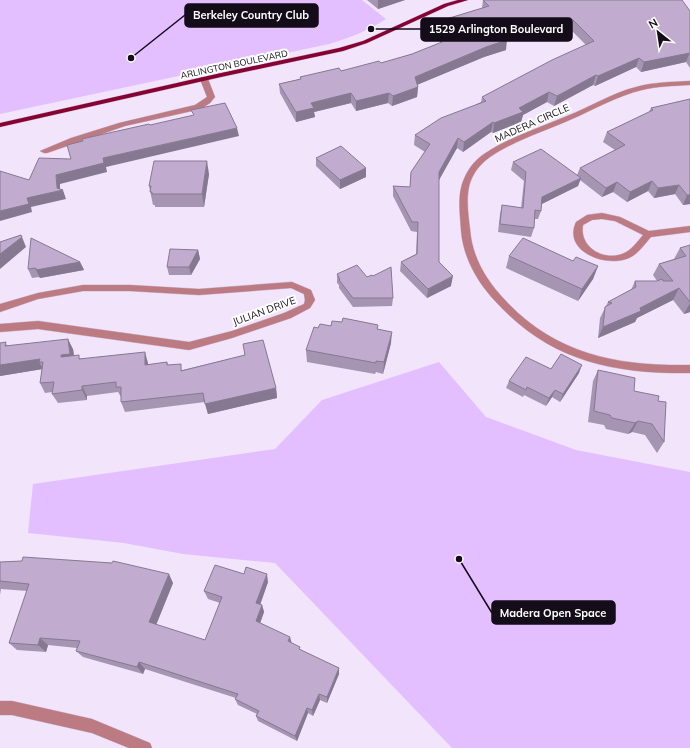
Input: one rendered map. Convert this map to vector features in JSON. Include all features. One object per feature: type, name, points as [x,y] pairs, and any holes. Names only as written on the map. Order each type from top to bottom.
[{"type":"main road","name":"ARLINGTON BOULEVARD","points":[[0,126],[204,79],[342,50],[365,42],[446,5],[465,0]]},
{"type":"street","points":[[44,151],[75,139],[161,114],[191,109],[207,103],[211,97],[204,79]]},
{"type":"street","name":"MADERA CIRCLE","points":[[690,83],[648,86],[618,95],[498,150],[478,162],[467,180],[464,205],[466,242],[475,267],[488,287],[507,311],[534,333],[562,349],[597,362],[629,368],[690,370]]},
{"type":"street","points":[[648,234],[636,250],[623,257],[609,260],[592,253],[582,246],[577,235],[579,224],[590,217],[602,216],[617,219],[648,234],[690,229]]},
{"type":"street","name":"JULIAN DRIVE","points":[[0,308],[38,296],[83,288],[130,288],[199,292],[292,286],[308,292],[310,300],[307,306],[292,314],[205,343],[189,346],[38,325],[0,328]]},
{"type":"street","points":[[0,708],[12,708],[92,726],[145,748]]},
{"type":"shaded area","points":[[0,0],[362,0],[386,19],[358,34],[329,44],[0,114]]},
{"type":"shaded area","points":[[439,362],[486,417],[576,450],[690,472],[690,748],[452,748],[275,563],[183,554],[124,543],[28,533],[33,484],[275,449],[322,400]]},
{"type":"building","points":[[483,0],[682,0],[690,11],[690,53],[644,62],[639,58],[598,76],[596,75],[557,96],[549,92],[519,108],[523,112],[494,123],[493,122],[464,142],[458,138],[439,172],[439,262],[453,276],[428,289],[401,262],[417,254],[418,222],[412,222],[393,186],[410,187],[411,172],[430,144],[415,135],[441,118],[486,101],[482,97],[552,60],[594,41],[571,18],[531,22],[495,30],[507,40],[486,47],[415,77],[418,87],[393,96],[389,93],[356,101],[351,93],[311,103],[314,108],[296,112],[279,84],[301,79],[300,77],[339,68],[341,71],[379,61],[381,63],[412,54],[442,42],[440,40],[459,33],[443,20],[489,6]]},
{"type":"building","points":[[690,99],[690,195],[687,195],[679,185],[658,188],[652,181],[630,192],[617,182],[606,188],[580,168],[625,145],[607,132],[653,110],[651,108]]},
{"type":"building","points":[[225,103],[237,128],[103,158],[104,163],[56,175],[57,188],[63,190],[27,198],[29,204],[0,211],[0,171],[29,180],[39,158],[71,159],[67,145],[83,141],[82,139],[194,115],[191,110]]},
{"type":"building","points":[[341,146],[366,168],[340,180],[316,158]]},
{"type":"building","points":[[541,149],[581,178],[542,197],[541,211],[535,210],[534,228],[500,224],[502,205],[523,208],[526,172],[513,162]]},
{"type":"building","points":[[154,161],[207,161],[202,194],[152,194],[152,192],[150,192],[151,186],[149,186]]},
{"type":"building","points":[[21,235],[22,237],[0,254],[0,242]]},
{"type":"building","points":[[31,238],[80,262],[36,270],[36,268],[28,269]]},
{"type":"building","points":[[523,238],[573,261],[576,257],[598,266],[582,289],[509,256]]},
{"type":"building","points":[[690,245],[690,302],[679,288],[640,308],[641,311],[603,327],[605,307],[612,303],[608,302],[636,287],[635,281],[657,281],[662,279],[663,281],[673,281],[659,264],[686,256],[680,248]]},
{"type":"building","points":[[170,249],[198,250],[189,267],[167,267]]},
{"type":"building","points":[[357,265],[367,277],[373,276],[391,267],[393,298],[353,298],[339,280],[340,279],[337,274]]},
{"type":"building","points":[[343,318],[378,325],[377,329],[392,332],[384,362],[376,361],[376,363],[306,350],[314,327],[318,328],[320,324],[331,326],[332,321],[342,322]]},
{"type":"building","points":[[68,339],[70,354],[61,355],[61,357],[79,355],[79,359],[145,352],[145,365],[167,362],[167,365],[181,364],[181,371],[245,355],[243,344],[263,340],[276,388],[205,404],[203,393],[121,402],[121,387],[116,387],[116,382],[82,386],[82,390],[52,394],[54,382],[40,383],[43,362],[39,362],[40,359],[0,365],[0,343],[6,342],[5,346]]},
{"type":"building","points":[[561,354],[582,365],[563,394],[555,390],[549,398],[527,387],[526,390],[509,381],[526,357],[551,369]]},
{"type":"building","points":[[598,370],[635,378],[634,391],[659,396],[658,401],[666,402],[664,442],[652,424],[638,421],[635,423],[612,418],[610,415],[594,411]]},
{"type":"building","points":[[23,557],[112,563],[113,561],[169,574],[149,622],[205,640],[222,597],[204,591],[215,565],[244,574],[246,567],[267,574],[256,603],[262,605],[256,621],[290,637],[288,641],[300,647],[299,649],[339,668],[327,697],[319,694],[312,710],[307,708],[295,736],[256,716],[259,711],[235,699],[238,694],[139,662],[137,667],[76,651],[80,641],[40,638],[38,645],[9,643],[29,584],[0,581],[0,562],[22,561]]},
{"type":"place","name":"1529 Arlington Boulevard","points":[[371,29]]},
{"type":"place","name":"Berkeley Country Club","points":[[131,58]]},
{"type":"place","name":"Madera Open Space","points":[[459,559]]}]
